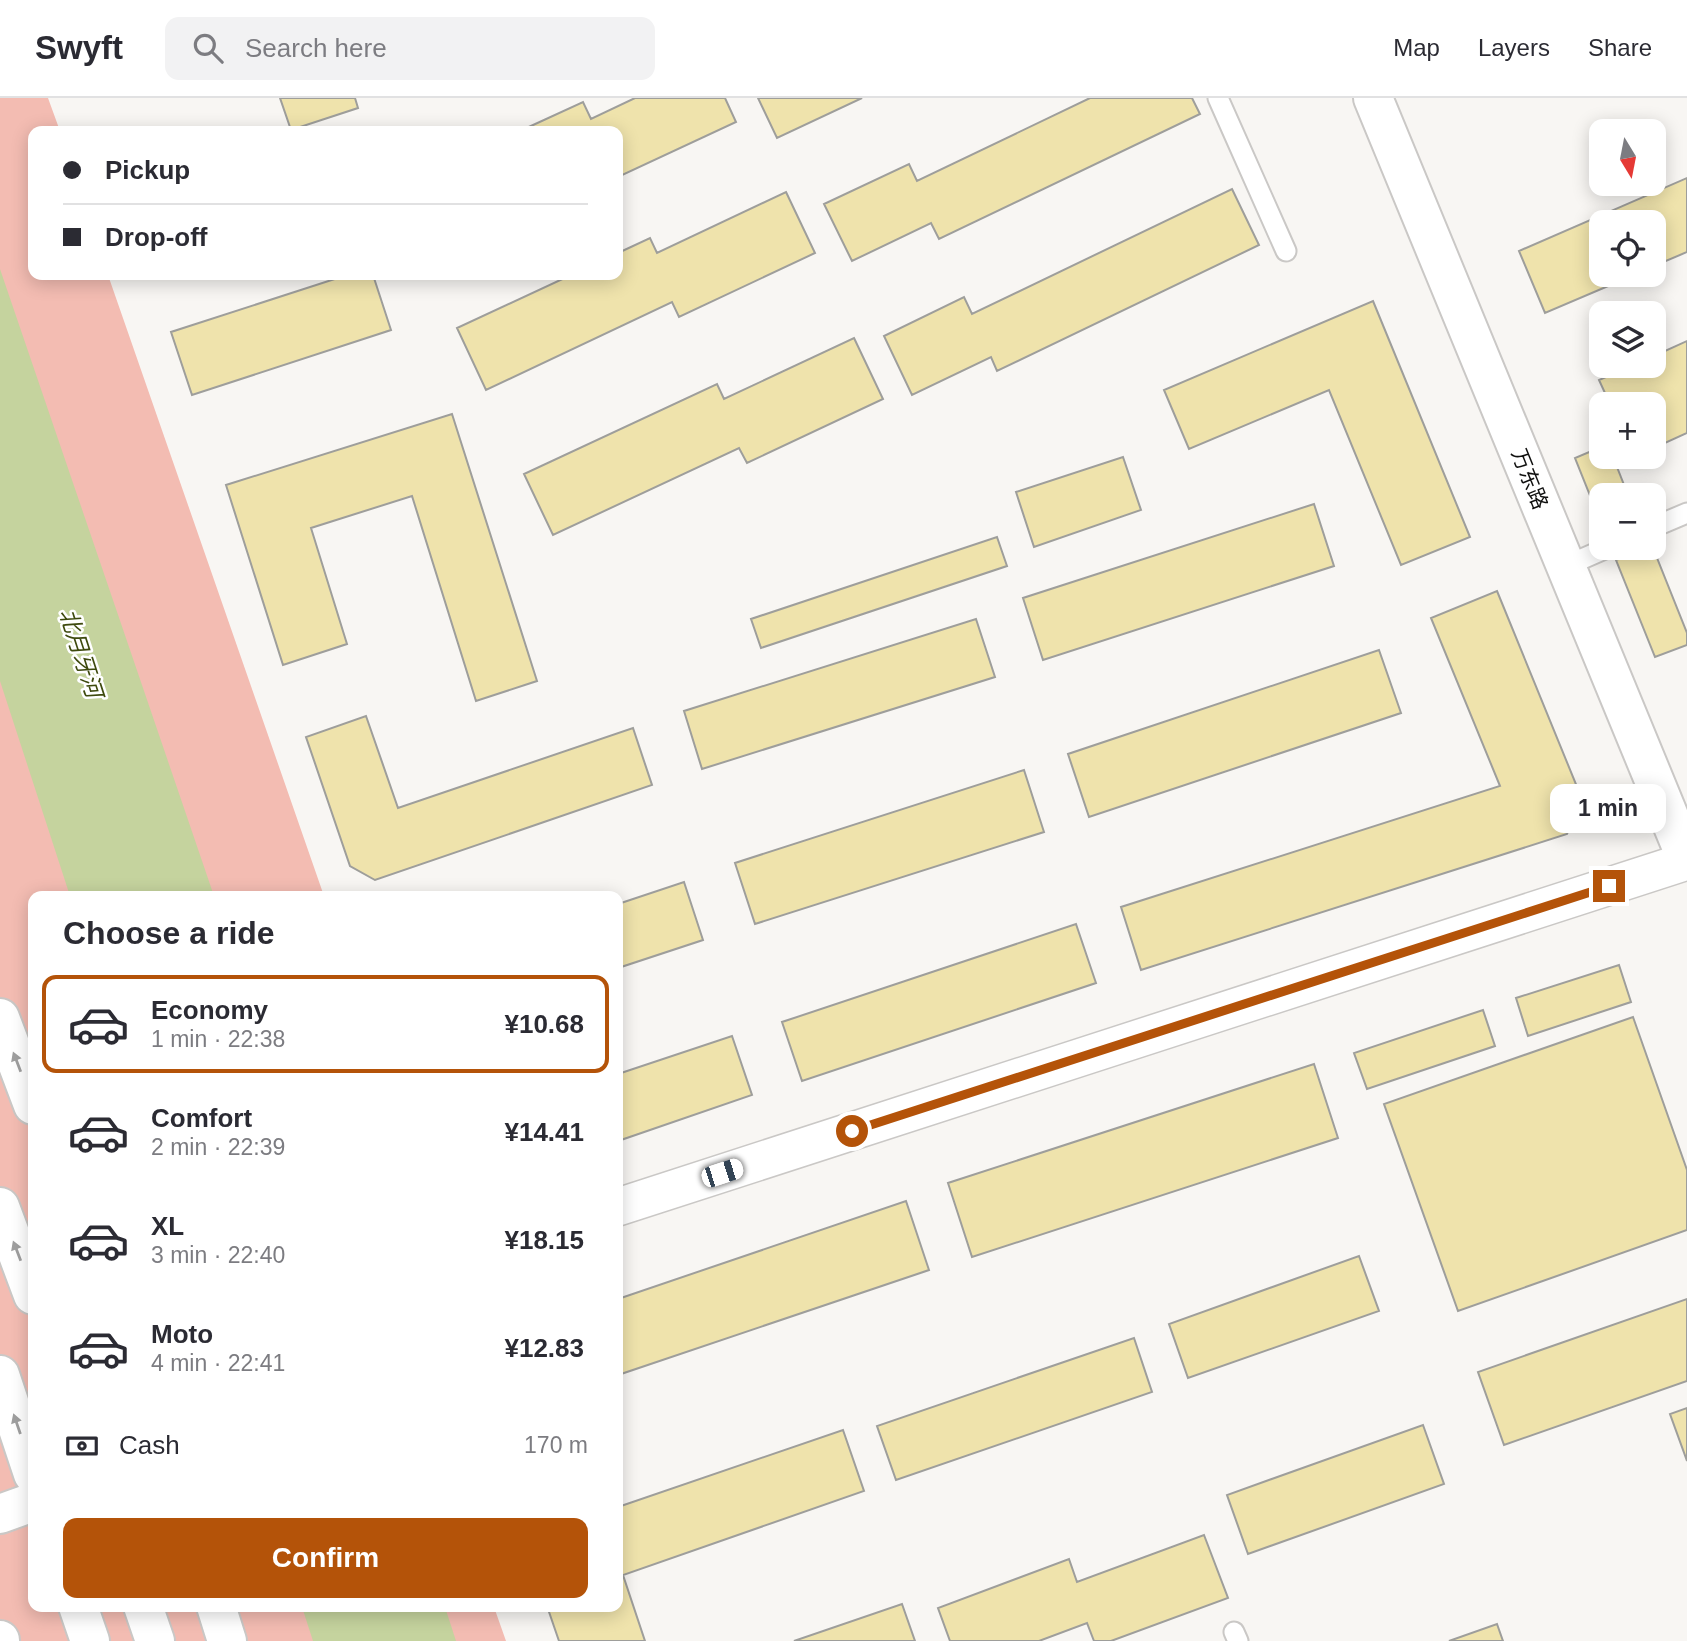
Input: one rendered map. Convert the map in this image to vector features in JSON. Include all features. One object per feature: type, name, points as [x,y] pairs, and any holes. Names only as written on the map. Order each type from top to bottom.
[{"type":"main road","name":"万东路","points":[[1373,98],[1687,861]]},
{"type":"main road","points":[[0,1018],[28,1092]]},
{"type":"main road","points":[[0,1207],[28,1282]]},
{"type":"main road","points":[[0,1375],[28,1459]]},
{"type":"main road","points":[[0,1514],[28,1504]]},
{"type":"main road","points":[[80,1612],[89,1641]]},
{"type":"main road","points":[[218,1612],[227,1641]]},
{"type":"street","points":[[623,1205],[1687,861]]},
{"type":"lane","points":[[1218,98],[1286,251]]},
{"type":"lane","points":[[1666,522],[1687,513]]},
{"type":"lane","points":[[1566,566],[1589,556]]},
{"type":"shaded area","points":[[0,98],[48,98],[58,126],[28,126],[28,280],[110,280],[322,891],[28,891],[28,1612],[496,1612],[506,1641],[0,1641]]},
{"type":"water","name":"北月牙河","points":[[0,269],[212,891],[68,891],[0,681]]},
{"type":"water","points":[[304,1612],[447,1612],[456,1641],[313,1641]]},
{"type":"building","points":[[280,98],[355,98],[358,108],[303,126],[290,126]]},
{"type":"building","points":[[635,98],[725,98],[736,122],[623,175],[623,126],[531,126],[583,102],[591,119]]},
{"type":"building","points":[[758,98],[862,98],[777,138]]},
{"type":"building","points":[[1090,98],[1192,98],[1200,114],[939,239],[931,223],[852,261],[824,204],[909,164],[917,181]]},
{"type":"building","points":[[1687,178],[1687,252],[1666,261],[1666,210],[1613,210],[1646,196],[1666,196],[1666,187]]},
{"type":"building","points":[[1232,189],[1259,245],[997,371],[991,357],[912,395],[884,336],[964,297],[972,314]]},
{"type":"building","points":[[786,192],[815,253],[679,317],[672,302],[486,390],[457,328],[560,280],[623,280],[623,251],[650,238],[657,253]]},
{"type":"building","points":[[1589,221],[1589,287],[1606,287],[1545,313],[1519,251]]},
{"type":"building","points":[[332,280],[375,280],[391,330],[192,395],[171,332]]},
{"type":"building","points":[[1373,301],[1470,537],[1401,565],[1329,390],[1189,449],[1164,390]]},
{"type":"building","points":[[854,338],[883,399],[747,463],[739,448],[553,535],[524,474],[717,384],[724,399]]},
{"type":"building","points":[[1687,341],[1687,433],[1666,443],[1666,392],[1604,392],[1599,380],[1666,378],[1666,351]]},
{"type":"building","points":[[452,414],[537,681],[476,701],[412,496],[311,528],[347,644],[283,665],[226,485]]},
{"type":"building","points":[[1589,452],[1589,469],[1618,469],[1623,483],[1589,483],[1589,493],[1575,458]]},
{"type":"building","points":[[1123,457],[1141,510],[1034,547],[1016,492]]},
{"type":"building","points":[[1314,504],[1334,566],[1043,660],[1023,598]]},
{"type":"building","points":[[997,537],[1007,566],[761,648],[751,619]]},
{"type":"building","points":[[1616,560],[1658,560],[1687,633],[1687,645],[1655,657]]},
{"type":"building","points":[[1497,591],[1582,799],[1567,834],[1141,970],[1121,907],[1500,786],[1431,618]]},
{"type":"building","points":[[976,619],[995,677],[702,769],[684,711]]},
{"type":"building","points":[[1379,650],[1401,713],[1089,817],[1068,754]]},
{"type":"building","points":[[366,716],[398,808],[633,728],[652,785],[375,880],[350,866],[306,737]]},
{"type":"building","points":[[1024,770],[1044,832],[755,924],[735,863]]},
{"type":"building","points":[[684,882],[703,940],[623,966],[623,902]]},
{"type":"building","points":[[1076,924],[1096,983],[802,1081],[782,1022]]},
{"type":"building","points":[[1619,965],[1631,1002],[1528,1036],[1516,998]]},
{"type":"building","points":[[1483,1010],[1495,1046],[1367,1089],[1354,1053]]},
{"type":"building","points":[[1633,1017],[1687,1170],[1687,1230],[1458,1311],[1384,1104]]},
{"type":"building","points":[[732,1036],[752,1095],[623,1139],[623,1072]]},
{"type":"building","points":[[1314,1064],[1338,1138],[972,1257],[948,1183]]},
{"type":"building","points":[[906,1201],[929,1270],[623,1373],[623,1297]]},
{"type":"building","points":[[1359,1256],[1379,1311],[1188,1378],[1169,1324]]},
{"type":"building","points":[[1687,1299],[1687,1381],[1504,1445],[1478,1372]]},
{"type":"building","points":[[1134,1338],[1152,1392],[896,1480],[877,1426]]},
{"type":"building","points":[[1687,1408],[1687,1461],[1670,1414]]},
{"type":"building","points":[[1423,1425],[1444,1484],[1248,1554],[1227,1495]]},
{"type":"building","points":[[843,1430],[864,1491],[623,1575],[623,1505]]},
{"type":"building","points":[[1204,1535],[1228,1598],[1111,1641],[1094,1641],[1087,1623],[1039,1641],[950,1641],[938,1608],[1069,1559],[1077,1582]]},
{"type":"building","points":[[623,1575],[645,1641],[559,1641],[549,1612],[623,1612]]},
{"type":"building","points":[[902,1604],[915,1641],[794,1641]]},
{"type":"building","points":[[1497,1624],[1503,1641],[1449,1641]]},
{"type":"route","points":[[852,1131],[1609,886]]}]
